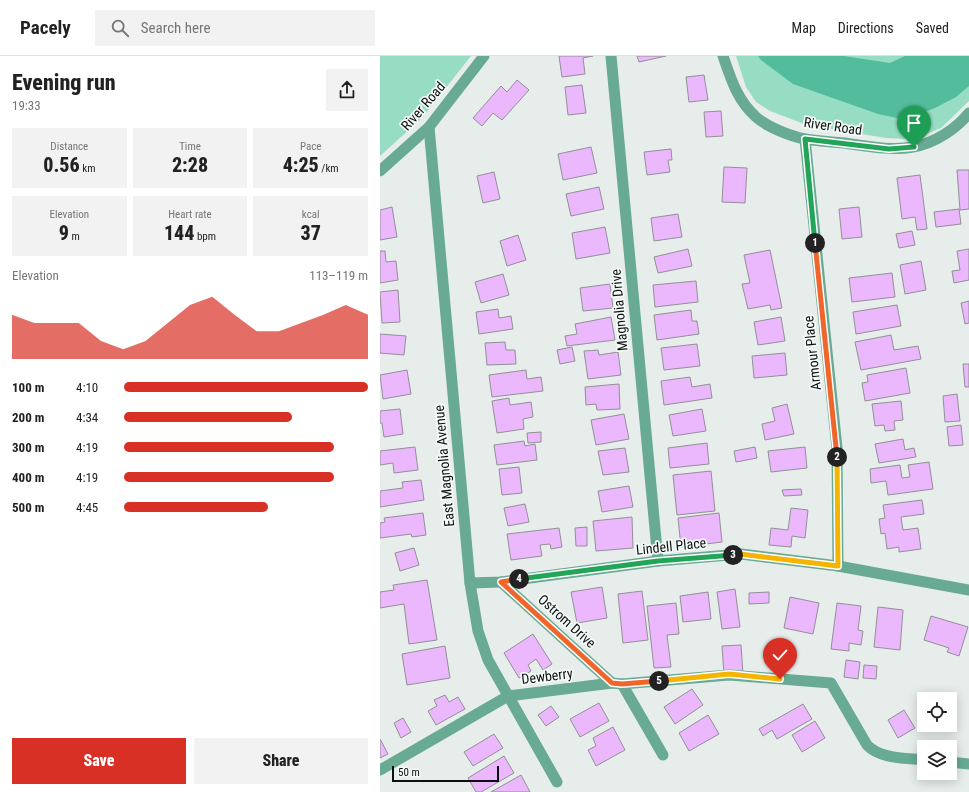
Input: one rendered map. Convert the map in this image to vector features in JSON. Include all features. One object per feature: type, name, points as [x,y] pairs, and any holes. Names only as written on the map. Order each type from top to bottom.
[{"type":"street","name":"River Road","points":[[380,171],[429,128],[484,56]]},
{"type":"street","name":"Magnolia Drive","points":[[611,56],[658,561]]},
{"type":"street","name":"River Road","points":[[723,56],[737,94],[756,117],[785,132],[805,139],[889,149],[914,147],[933,141],[948,132],[962,122],[969,113]]},
{"type":"street","name":"East Magnolia Avenue","points":[[429,128],[470,583],[483,646],[488,660],[557,782]]},
{"type":"street","name":"Armour Place","points":[[805,139],[837,448],[838,566]]},
{"type":"street","name":"Lindell Place","points":[[470,583],[501,582],[658,561],[740,554],[838,566],[969,590]]},
{"type":"street","name":"Ostrom Drive","points":[[501,582],[617,684],[663,755]]},
{"type":"street","name":"Dewberry","points":[[380,770],[508,696],[729,674],[831,683],[867,745],[873,752],[917,759]]},
{"type":"street","points":[[957,763],[969,764]]},
{"type":"shaded area","points":[[380,56],[471,56],[422,118],[380,156]]},
{"type":"shaded area","points":[[736,56],[969,56],[969,101],[941,128],[926,134],[905,139],[886,138],[807,125],[770,111],[756,102],[746,87]]},
{"type":"shaded area","points":[[758,56],[844,56],[890,63],[905,56],[969,56],[969,86],[956,97],[933,109],[902,119],[878,114],[793,84],[761,60]]},
{"type":"building","points":[[559,56],[593,56],[583,58],[585,74],[562,77]]},
{"type":"building","points":[[637,56],[666,56],[639,62]]},
{"type":"building","points":[[704,75],[708,100],[689,102],[686,77]]},
{"type":"building","points":[[517,80],[529,90],[502,120],[493,113],[482,126],[473,118],[501,86],[507,92]]},
{"type":"building","points":[[582,85],[586,113],[568,115],[565,87]]},
{"type":"building","points":[[721,111],[723,136],[706,137],[704,112]]},
{"type":"building","points":[[591,147],[597,173],[563,180],[558,154]]},
{"type":"building","points":[[671,149],[672,160],[668,160],[670,172],[647,175],[644,152]]},
{"type":"building","points":[[724,167],[747,168],[745,203],[722,202]]},
{"type":"building","points":[[957,170],[969,170],[969,209],[960,210]]},
{"type":"building","points":[[494,172],[500,199],[483,203],[477,176]]},
{"type":"building","points":[[920,175],[927,229],[917,230],[915,217],[902,219],[897,178]]},
{"type":"building","points":[[599,187],[604,209],[571,216],[566,194]]},
{"type":"building","points":[[392,207],[397,237],[380,240],[380,210]]},
{"type":"building","points":[[859,207],[862,237],[842,239],[839,209]]},
{"type":"building","points":[[959,209],[961,224],[936,227],[934,212]]},
{"type":"building","points":[[678,214],[682,237],[654,241],[651,218]]},
{"type":"building","points":[[605,227],[610,253],[576,259],[572,233]]},
{"type":"building","points":[[912,231],[915,245],[899,248],[896,234]]},
{"type":"building","points":[[518,235],[526,260],[507,266],[500,241]]},
{"type":"building","points":[[688,249],[692,266],[658,273],[654,257]]},
{"type":"building","points":[[969,249],[969,280],[954,283],[952,271],[960,270],[957,251]]},
{"type":"building","points":[[770,250],[782,308],[771,310],[770,305],[748,309],[742,284],[750,283],[744,255]]},
{"type":"building","points":[[380,251],[385,251],[386,262],[396,261],[398,280],[380,283]]},
{"type":"building","points":[[921,261],[926,290],[905,294],[900,265]]},
{"type":"building","points":[[892,273],[895,297],[852,302],[849,278]]},
{"type":"building","points":[[503,274],[509,295],[481,303],[475,282]]},
{"type":"building","points":[[696,281],[698,302],[655,307],[653,285]]},
{"type":"building","points":[[610,284],[613,308],[583,311],[580,288]]},
{"type":"building","points":[[398,290],[400,322],[382,323],[380,292]]},
{"type":"building","points":[[969,301],[969,323],[965,324],[961,303]]},
{"type":"building","points":[[897,305],[901,326],[856,334],[853,312]]},
{"type":"building","points":[[498,309],[499,318],[511,316],[513,329],[479,334],[476,312]]},
{"type":"building","points":[[691,310],[692,321],[697,321],[699,334],[657,340],[654,315]]},
{"type":"building","points":[[611,317],[615,340],[567,346],[565,336],[577,334],[575,324]]},
{"type":"building","points":[[781,317],[785,341],[758,345],[754,322]]},
{"type":"building","points":[[380,334],[406,336],[404,355],[380,353]]},
{"type":"building","points":[[891,335],[894,350],[918,346],[921,359],[861,370],[855,342]]},
{"type":"building","points":[[505,342],[506,350],[515,350],[516,364],[487,365],[485,343]]},
{"type":"building","points":[[697,344],[700,366],[664,370],[661,348]]},
{"type":"building","points":[[572,347],[575,361],[560,364],[557,350]]},
{"type":"building","points":[[598,350],[599,355],[618,352],[621,375],[588,379],[584,351]]},
{"type":"building","points":[[785,353],[787,375],[754,378],[752,356]]},
{"type":"building","points":[[963,364],[969,364],[969,387],[965,387]]},
{"type":"building","points":[[906,368],[910,393],[865,401],[862,383],[868,382],[867,375]]},
{"type":"building","points":[[407,370],[411,394],[383,399],[380,375]]},
{"type":"building","points":[[526,370],[527,379],[541,377],[543,391],[492,397],[489,375]]},
{"type":"building","points":[[690,377],[692,387],[710,384],[712,398],[664,405],[661,381]]},
{"type":"building","points":[[619,384],[620,409],[597,410],[596,404],[586,405],[585,387]]},
{"type":"building","points":[[957,394],[960,421],[945,422],[943,396]]},
{"type":"building","points":[[509,398],[510,405],[531,402],[533,417],[523,419],[524,429],[497,433],[492,401]]},
{"type":"building","points":[[901,401],[903,420],[894,421],[895,430],[885,431],[884,425],[875,426],[872,404]]},
{"type":"building","points":[[787,404],[794,434],[765,440],[762,424],[775,421],[772,408]]},
{"type":"building","points":[[400,409],[403,434],[384,437],[382,423],[380,423],[380,411]]},
{"type":"building","points":[[702,409],[706,431],[673,436],[669,415]]},
{"type":"building","points":[[624,414],[629,439],[596,445],[591,420]]},
{"type":"building","points":[[961,425],[963,445],[949,446],[947,427]]},
{"type":"building","points":[[541,432],[541,442],[528,443],[527,433]]},
{"type":"building","points":[[903,439],[905,450],[914,448],[916,457],[879,463],[875,444]]},
{"type":"building","points":[[524,441],[525,446],[535,444],[537,460],[497,465],[494,445]]},
{"type":"building","points":[[707,443],[709,464],[670,468],[668,448]]},
{"type":"building","points":[[415,447],[418,470],[394,473],[393,463],[380,465],[380,451]]},
{"type":"building","points":[[755,447],[757,458],[736,462],[734,451]]},
{"type":"building","points":[[805,447],[807,468],[771,472],[768,451]]},
{"type":"building","points":[[625,448],[629,472],[603,475],[598,451]]},
{"type":"building","points":[[929,462],[933,489],[888,495],[886,481],[871,483],[870,469],[900,465],[902,478],[910,477],[908,465]]},
{"type":"building","points":[[519,467],[522,493],[502,495],[499,469]]},
{"type":"building","points":[[711,471],[715,511],[677,515],[673,475]]},
{"type":"building","points":[[421,480],[424,500],[380,507],[380,491],[403,488],[402,482]]},
{"type":"building","points":[[629,486],[633,507],[602,512],[598,491]]},
{"type":"building","points":[[801,489],[802,495],[784,496],[782,490]]},
{"type":"building","points":[[922,500],[924,514],[901,517],[903,530],[918,528],[921,549],[899,552],[899,547],[887,549],[885,533],[881,534],[879,519],[885,518],[883,505]]},
{"type":"building","points":[[525,504],[529,522],[508,526],[504,508]]},
{"type":"building","points":[[791,508],[808,510],[805,538],[792,536],[791,547],[769,545],[771,528],[788,530]]},
{"type":"building","points":[[423,513],[426,535],[412,537],[411,534],[380,538],[380,523],[385,522],[384,518]]},
{"type":"building","points":[[719,513],[722,542],[681,547],[678,518]]},
{"type":"building","points":[[632,517],[633,548],[596,551],[593,521]]},
{"type":"building","points":[[587,527],[587,546],[576,546],[575,528]]},
{"type":"building","points":[[559,528],[562,547],[551,549],[550,544],[540,545],[542,556],[511,560],[507,534]]},
{"type":"building","points":[[414,548],[419,565],[400,571],[395,553]]},
{"type":"building","points":[[427,580],[437,640],[409,644],[404,604],[380,608],[380,592],[394,590],[393,585]]},
{"type":"building","points":[[602,587],[607,618],[577,623],[571,592]]},
{"type":"building","points":[[735,589],[740,627],[722,629],[717,592]]},
{"type":"building","points":[[642,591],[648,640],[623,643],[618,594]]},
{"type":"building","points":[[708,592],[711,619],[683,622],[680,596]]},
{"type":"building","points":[[769,592],[769,603],[749,604],[749,593]]},
{"type":"building","points":[[790,597],[819,603],[813,634],[784,628]]},
{"type":"building","points":[[676,603],[679,634],[667,635],[671,667],[654,668],[647,606]]},
{"type":"building","points":[[837,603],[861,606],[858,630],[863,631],[861,645],[849,643],[849,651],[831,649]]},
{"type":"building","points":[[878,607],[903,610],[900,650],[874,647]]},
{"type":"building","points":[[931,616],[968,627],[959,656],[947,652],[949,648],[924,640]]},
{"type":"building","points":[[533,634],[552,664],[543,670],[536,659],[528,665],[531,671],[519,678],[504,653]]},
{"type":"building","points":[[741,645],[743,674],[724,675],[722,646]]},
{"type":"building","points":[[445,646],[450,678],[407,685],[402,654]]},
{"type":"building","points":[[846,660],[860,662],[858,679],[844,677]]},
{"type":"building","points":[[864,665],[877,666],[876,679],[863,678]]},
{"type":"building","points":[[692,689],[703,705],[675,724],[664,707]]},
{"type":"building","points":[[445,695],[449,702],[458,697],[465,709],[436,725],[428,711],[437,706],[434,700]]},
{"type":"building","points":[[599,703],[609,721],[580,737],[570,719]]},
{"type":"building","points":[[803,704],[812,719],[777,739],[772,730],[763,736],[759,729]]},
{"type":"building","points":[[551,706],[559,717],[546,726],[538,715]]},
{"type":"building","points":[[904,710],[915,728],[898,738],[888,720]]},
{"type":"building","points":[[708,715],[719,734],[689,751],[679,733]]},
{"type":"building","points":[[403,718],[411,732],[401,738],[394,723]]},
{"type":"building","points":[[815,721],[825,738],[802,752],[792,735]]},
{"type":"building","points":[[613,727],[625,750],[596,766],[588,750],[596,746],[593,738]]},
{"type":"building","points":[[494,734],[503,748],[473,766],[464,752]]},
{"type":"building","points":[[380,739],[388,754],[380,758]]},
{"type":"building","points":[[504,756],[514,773],[481,792],[476,792],[468,778]]},
{"type":"building","points":[[521,775],[530,792],[491,792]]},
{"type":"route","points":[[780,679],[729,674],[622,684],[612,683],[501,582],[658,561],[740,554],[838,566],[837,448],[805,139],[889,149],[914,147]]}]
